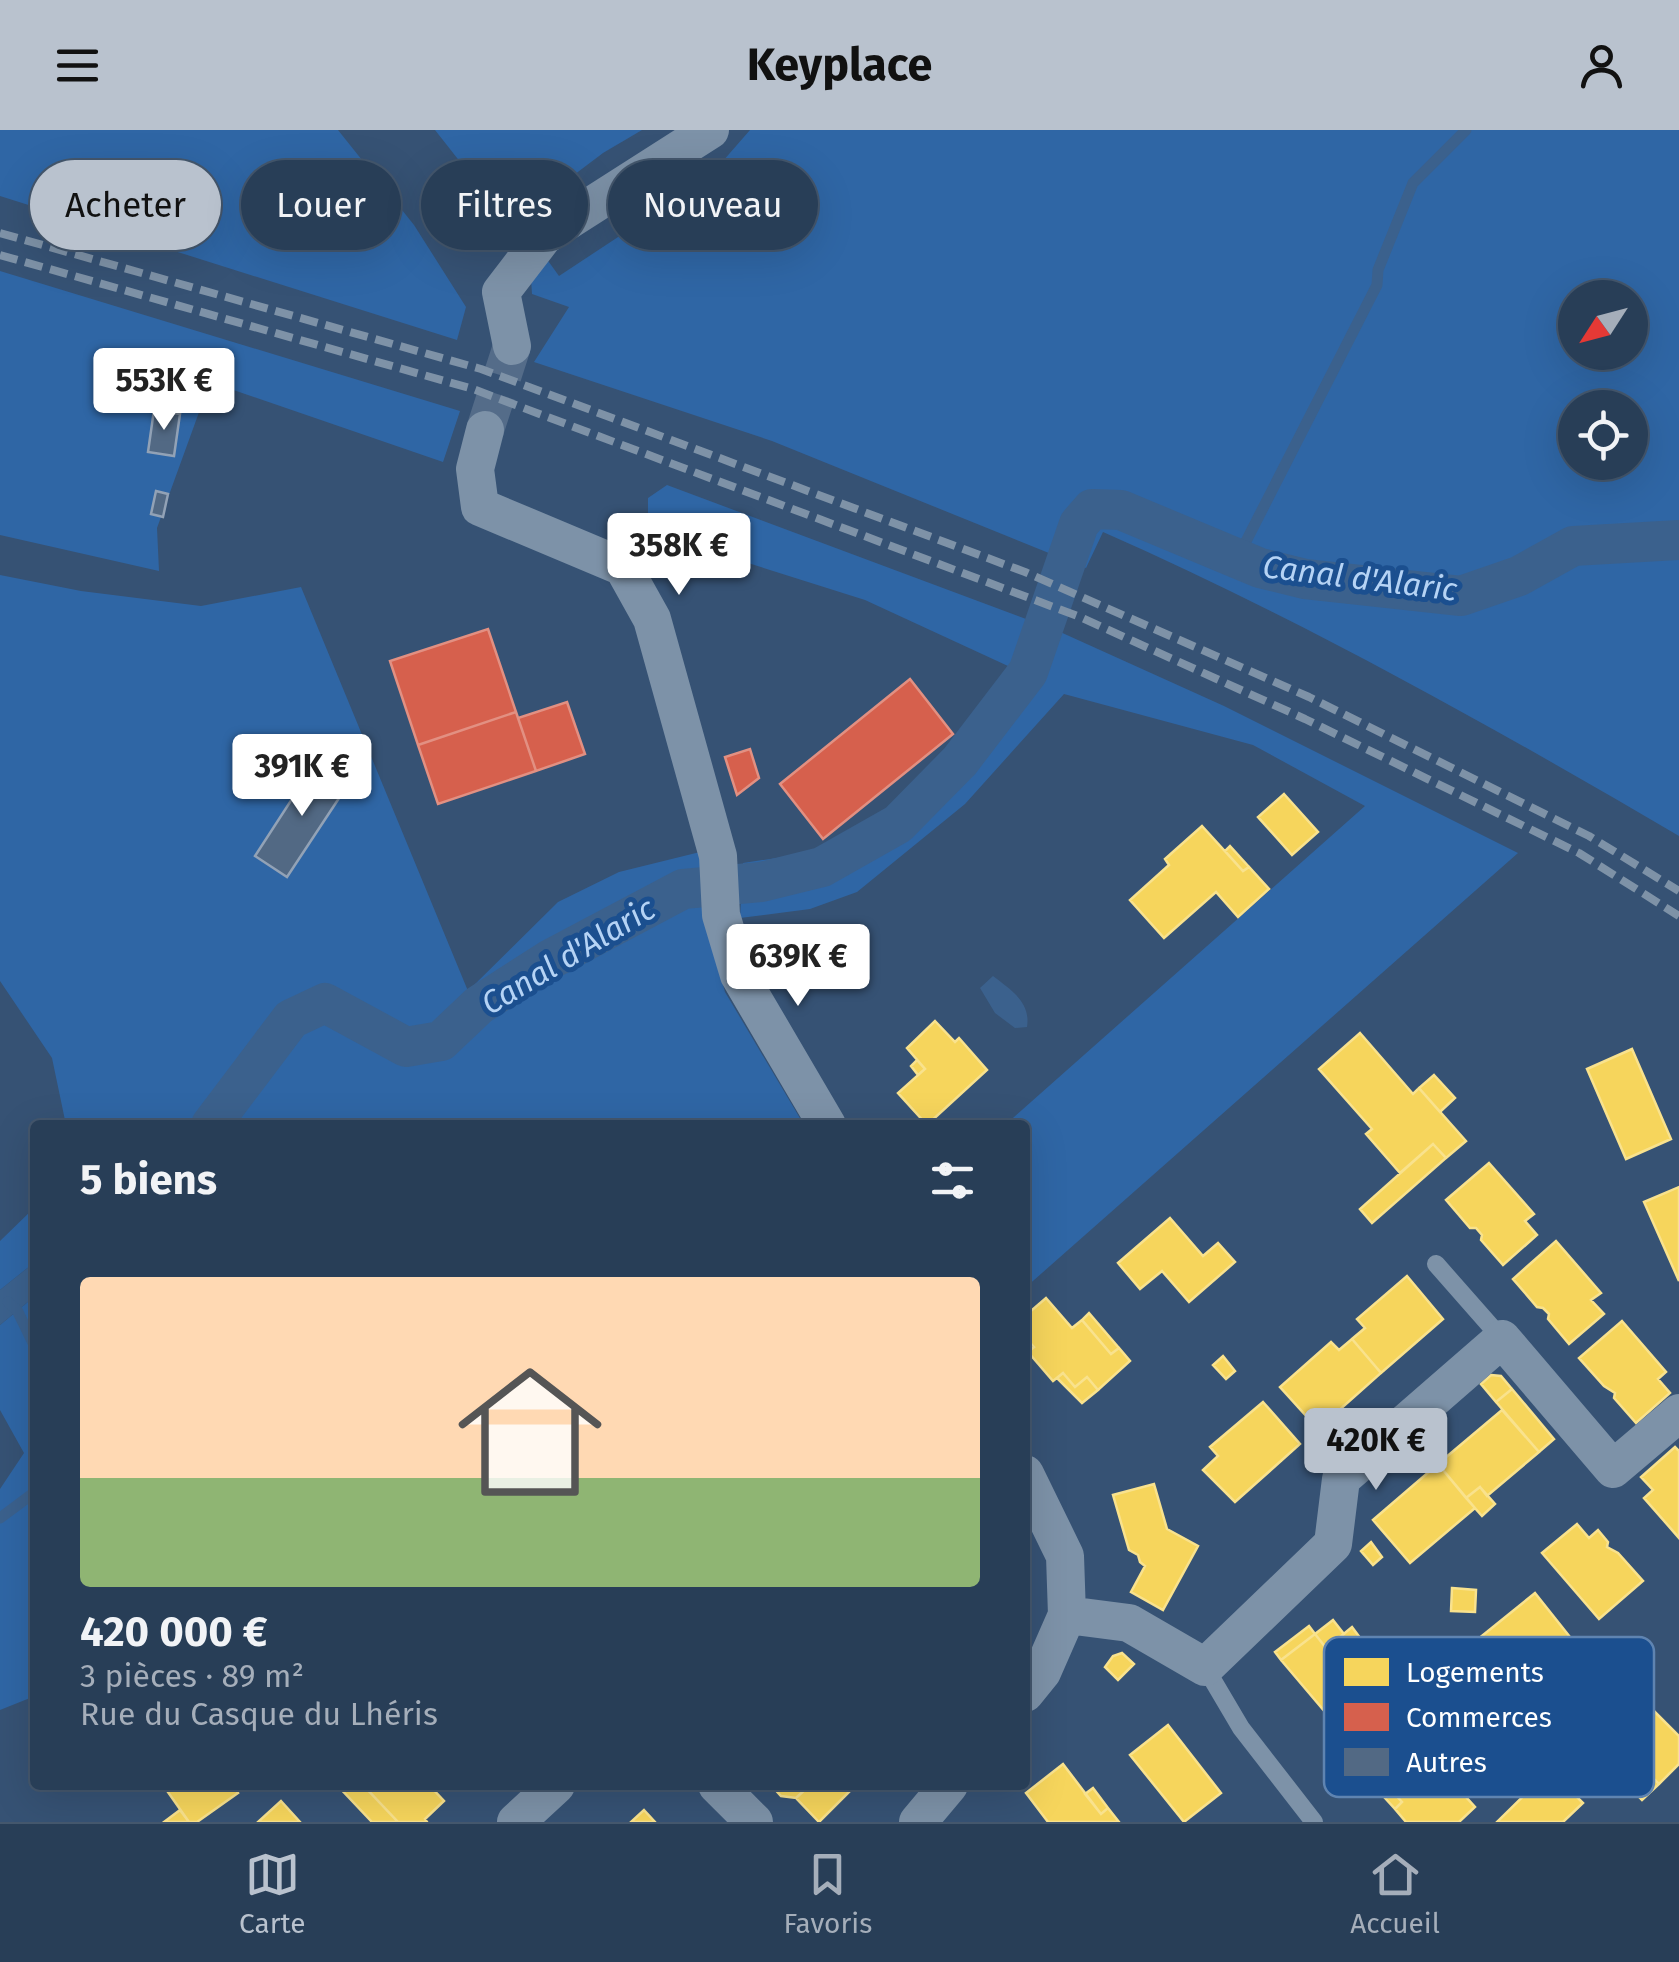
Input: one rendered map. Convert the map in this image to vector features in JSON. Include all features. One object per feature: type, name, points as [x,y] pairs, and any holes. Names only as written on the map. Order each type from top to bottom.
[{"type":"street","points":[[512,346],[501,292],[536,244],[710,130]]},
{"type":"street","points":[[485,430],[475,469],[480,507],[624,567],[652,619],[718,856],[721,914],[739,975],[824,1120]]},
{"type":"street","points":[[1067,1615],[1129,1623],[1204,1667],[1333,1544],[1341,1479],[1502,1339],[1613,1469],[1679,1413]]},
{"type":"street","points":[[1030,1484],[1065,1556],[1067,1615],[1042,1672],[1030,1687]]},
{"type":"street","points":[[516,1822],[551,1790]]},
{"type":"street","points":[[722,1790],[754,1822]]},
{"type":"street","points":[[918,1822],[945,1790]]},
{"type":"lane","points":[[1436,1264],[1502,1339]]},
{"type":"lane","points":[[1204,1667],[1241,1728],[1314,1822]]},
{"type":"shaded area","points":[[0,130],[338,130],[362,160],[241,160],[241,250],[401,250],[401,209],[421,236],[421,250],[430,250],[466,307],[457,340],[171,250],[221,250],[221,160],[30,160],[30,205],[0,196]]},
{"type":"shaded area","points":[[435,130],[642,130],[588,164],[588,160],[459,160]]},
{"type":"shaded area","points":[[750,130],[1679,130],[1679,836],[1396,676],[1103,532],[1086,568],[772,441],[534,362],[569,307],[532,294],[530,263],[534,250],[540,250],[559,276],[608,244],[608,250],[818,250],[818,160],[724,160]]},
{"type":"shaded area","points":[[0,271],[460,411],[443,462],[210,382],[157,528],[159,571],[0,535]]},
{"type":"shaded area","points":[[667,485],[1058,631],[1224,706],[1518,853],[1030,1284],[1030,1120],[1011,1120],[1365,806],[1253,745],[1064,694],[965,804],[857,892],[810,909],[740,918],[743,863],[816,852],[868,830],[937,764],[1008,666],[865,600],[656,534],[648,518],[648,498]]},
{"type":"shaded area","points":[[0,575],[81,591],[201,606],[301,587],[468,991],[558,902],[619,872],[700,852],[707,921],[725,992],[801,1120],[65,1120],[52,1058],[0,981]]},
{"type":"shaded area","points":[[993,976],[1023,1004],[1027,1027],[1015,1028],[995,1013],[980,988]]},
{"type":"shaded area","points":[[30,1212],[30,1266],[0,1290],[0,1241]]},
{"type":"shaded area","points":[[30,1266],[30,1300],[0,1325],[0,1290]]},
{"type":"shaded area","points":[[30,1300],[30,1698],[0,1710],[0,1489],[24,1453],[0,1410],[0,1325]]},
{"type":"building: Logements","points":[[1284,794],[1318,832],[1292,855],[1258,817]]},
{"type":"building: Logements","points":[[1202,826],[1243,871],[1249,867],[1269,889],[1238,917],[1216,892],[1164,938],[1130,900],[1169,865],[1165,859]]},
{"type":"building: Logements","points":[[1230,846],[1249,867],[1243,871],[1225,851]]},
{"type":"building: Logements","points":[[935,1021],[955,1042],[959,1038],[987,1070],[932,1120],[922,1120],[898,1093],[925,1069],[907,1048]]},
{"type":"building: Logements","points":[[1360,1033],[1413,1094],[1419,1088],[1466,1141],[1446,1158],[1433,1144],[1400,1173],[1366,1134],[1372,1129],[1319,1069]]},
{"type":"building: Logements","points":[[1632,1049],[1671,1139],[1626,1159],[1587,1069]]},
{"type":"building: Logements","points":[[917,1060],[925,1069],[918,1075],[911,1066]]},
{"type":"building: Logements","points":[[1434,1075],[1455,1098],[1440,1112],[1419,1088]]},
{"type":"building: Logements","points":[[1433,1144],[1446,1158],[1372,1223],[1360,1209]]},
{"type":"building: Logements","points":[[1489,1163],[1534,1214],[1525,1221],[1537,1235],[1503,1265],[1481,1240],[1476,1228],[1470,1228],[1446,1200]]},
{"type":"building: Logements","points":[[1679,1187],[1679,1281],[1644,1202]]},
{"type":"building: Logements","points":[[1170,1218],[1203,1256],[1218,1243],[1235,1262],[1189,1302],[1162,1271],[1140,1289],[1118,1263]]},
{"type":"building: Logements","points":[[1556,1241],[1601,1293],[1591,1300],[1604,1314],[1569,1344],[1548,1319],[1549,1314],[1537,1307],[1513,1279]]},
{"type":"building: Logements","points":[[1407,1276],[1443,1319],[1381,1373],[1352,1339],[1365,1328],[1357,1319]]},
{"type":"building: Logements","points":[[1046,1298],[1072,1328],[1082,1320],[1111,1354],[1119,1348],[1130,1361],[1098,1390],[1087,1377],[1075,1387],[1063,1373],[1053,1381],[1030,1354],[1034,1347],[1030,1343],[1030,1312]]},
{"type":"building: Logements","points":[[1089,1313],[1119,1348],[1111,1354],[1082,1320]]},
{"type":"building: Logements","points":[[1622,1321],[1666,1372],[1658,1379],[1670,1393],[1636,1423],[1614,1398],[1615,1393],[1579,1358]]},
{"type":"building: Logements","points":[[1352,1339],[1381,1373],[1318,1429],[1280,1387],[1331,1342],[1339,1350]]},
{"type":"building: Logements","points":[[1223,1356],[1235,1371],[1226,1379],[1213,1365]]},
{"type":"building: Logements","points":[[1063,1373],[1075,1387],[1087,1377],[1098,1390],[1082,1403],[1057,1378]]},
{"type":"building: Logements","points":[[1491,1375],[1501,1376],[1512,1389],[1496,1402],[1481,1384]]},
{"type":"building: Logements","points":[[1512,1389],[1554,1439],[1539,1452],[1496,1402]]},
{"type":"building: Logements","points":[[1263,1402],[1300,1444],[1235,1502],[1203,1470],[1218,1456],[1210,1447]]},
{"type":"building: Logements","points":[[1502,1410],[1539,1452],[1487,1496],[1480,1487],[1466,1498],[1438,1464]]},
{"type":"building: Logements","points":[[1675,1447],[1679,1451],[1679,1538],[1644,1498],[1653,1490],[1641,1477]]},
{"type":"building: Logements","points":[[1438,1464],[1475,1508],[1410,1563],[1373,1520]]},
{"type":"building: Logements","points":[[1154,1484],[1167,1529],[1198,1546],[1163,1610],[1131,1592],[1145,1566],[1129,1550],[1113,1495]]},
{"type":"building: Logements","points":[[1480,1487],[1495,1504],[1482,1516],[1466,1498]]},
{"type":"building: Logements","points":[[1577,1524],[1589,1538],[1598,1530],[1608,1542],[1607,1547],[1618,1553],[1643,1581],[1599,1619],[1542,1553]]},
{"type":"building: Logements","points":[[1371,1542],[1382,1557],[1373,1565],[1361,1551]]},
{"type":"building: Logements","points":[[1452,1588],[1476,1590],[1475,1612],[1451,1611]]},
{"type":"building: Logements","points":[[1535,1593],[1570,1637],[1481,1637]]},
{"type":"building: Logements","points":[[1333,1620],[1344,1634],[1324,1637],[1324,1645],[1315,1634]]},
{"type":"building: Logements","points":[[1309,1626],[1315,1634],[1281,1660],[1275,1652]]},
{"type":"building: Logements","points":[[1352,1627],[1359,1637],[1340,1637]]},
{"type":"building: Logements","points":[[1315,1634],[1324,1645],[1324,1711],[1281,1660]]},
{"type":"building: Logements","points":[[1122,1653],[1134,1664],[1118,1680],[1105,1667],[1113,1656]]},
{"type":"building: Logements","points":[[1654,1711],[1679,1736],[1679,1764],[1659,1784],[1654,1779]]},
{"type":"building: Logements","points":[[1168,1725],[1221,1793],[1184,1822],[1130,1755]]},
{"type":"building: Logements","points":[[1063,1764],[1101,1814],[1108,1808],[1119,1822],[1048,1822],[1026,1793]]},
{"type":"building: Logements","points":[[1093,1788],[1108,1808],[1101,1814],[1085,1794]]},
{"type":"building: Logements","points":[[167,1790],[238,1793],[197,1822],[189,1822]]},
{"type":"building: Logements","points":[[342,1790],[368,1790],[398,1822],[372,1822]]},
{"type":"building: Logements","points":[[368,1790],[434,1790],[444,1801],[425,1819],[427,1822],[398,1822]]},
{"type":"building: Logements","points":[[776,1790],[805,1790],[796,1798],[781,1796]]},
{"type":"building: Logements","points":[[805,1790],[851,1790],[819,1822],[796,1798]]},
{"type":"building: Logements","points":[[1384,1797],[1397,1797],[1402,1802],[1395,1809]]},
{"type":"building: Logements","points":[[1397,1797],[1466,1797],[1475,1807],[1459,1822],[1406,1822],[1395,1809],[1402,1802]]},
{"type":"building: Logements","points":[[1522,1797],[1577,1797],[1583,1803],[1563,1822],[1497,1822]]},
{"type":"building: Logements","points":[[281,1801],[300,1822],[258,1822]]},
{"type":"building: Logements","points":[[180,1810],[189,1822],[164,1822]]},
{"type":"building: Logements","points":[[644,1810],[655,1822],[631,1822]]},
{"type":"building: Commerces","points":[[488,629],[516,712],[418,745],[390,661]]},
{"type":"building: Commerces","points":[[910,679],[953,734],[823,839],[780,784]]},
{"type":"building: Commerces","points":[[567,702],[585,754],[536,771],[518,718]]},
{"type":"building: Commerces","points":[[516,712],[536,771],[438,804],[418,745]]},
{"type":"building: Commerces","points":[[750,749],[759,778],[737,795],[725,757]]},
{"type":"building: Autres","points":[[154,410],[180,414],[174,456],[148,452]]},
{"type":"building: Autres","points":[[156,491],[168,494],[163,517],[151,514]]},
{"type":"building: Autres","points":[[316,762],[349,783],[287,877],[255,856]]},
{"type":"waterway","points":[[1237,559],[1377,285],[1378,270],[1413,183],[1466,130]]},
{"type":"waterway","name":"Canal d'Alaric","points":[[215,1120],[291,1019],[325,1003],[406,1047],[441,1041],[479,1005],[549,960],[683,889],[761,882],[822,867],[898,824],[960,761],[1028,672],[1079,524],[1092,509],[1121,510],[1260,568],[1305,579],[1461,596],[1519,576],[1573,546],[1679,540]]},
{"type":"waterway","name":"Canal d'Alaric","points":[[8,1302],[17,1310],[30,1337]]},
{"type":"waterway","name":"Canal d'Alaric","points":[[0,1518],[30,1496]]},
{"type":"tunnel","points":[[485,430],[512,346]]},
{"type":"railway","points":[[0,233],[481,369],[1025,572],[1309,697],[1589,836],[1679,891]]},
{"type":"railway","points":[[0,255],[473,389],[1080,617],[1305,719],[1579,853],[1679,916]]}]
